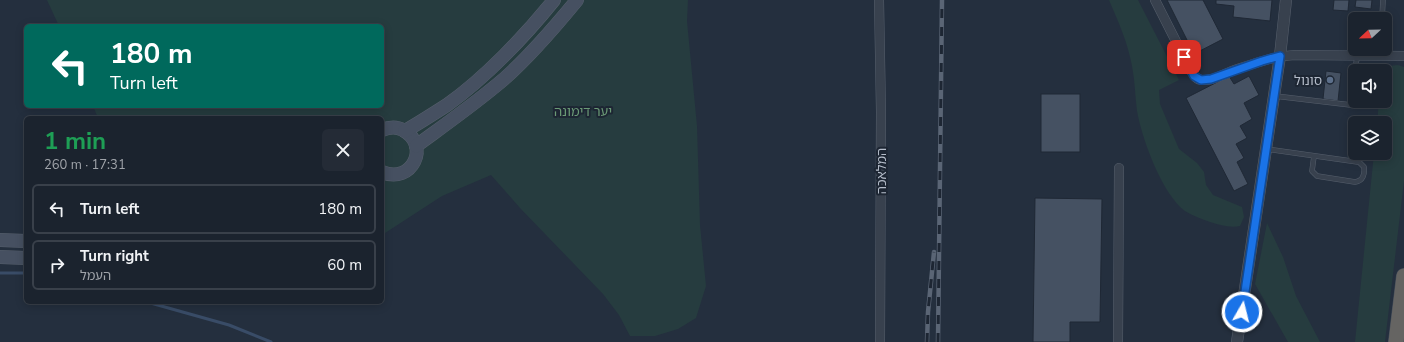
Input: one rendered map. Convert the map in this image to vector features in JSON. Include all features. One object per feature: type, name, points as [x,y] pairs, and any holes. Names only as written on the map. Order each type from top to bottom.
[{"type":"highway","points":[[1396,342],[1404,276]]},
{"type":"main road","points":[[405,131],[447,104],[488,70],[521,38],[554,0]]},
{"type":"main road","points":[[416,146],[504,79],[534,50],[577,0]]},
{"type":"main road","points":[[384,128],[399,128],[405,131],[415,142],[416,146],[416,156],[413,164],[407,170],[400,174],[392,175],[384,173]]},
{"type":"main road","points":[[0,240],[24,241]]},
{"type":"main road","points":[[0,257],[24,258]]},
{"type":"street","name":"המלאכה","points":[[879,0],[881,112],[880,342]]},
{"type":"street","points":[[1155,0],[1191,71],[1198,79],[1206,80],[1280,56],[1362,56]]},
{"type":"street","points":[[1237,342],[1280,56],[1286,0]]},
{"type":"street","points":[[1392,55],[1404,56]]},
{"type":"street","points":[[1118,168],[1118,342]]},
{"type":"lane","points":[[1382,12],[1383,0]]},
{"type":"lane","points":[[1356,64],[1357,57]]},
{"type":"lane","points":[[1274,96],[1348,105]]},
{"type":"lane","points":[[1266,149],[1356,162],[1363,165],[1364,172],[1361,180],[1354,182],[1315,175],[1312,170],[1314,156]]},
{"type":"green space","name":"יער דימונה","points":[[47,0],[688,0],[687,21],[697,126],[700,225],[706,286],[696,318],[678,329],[655,336],[630,336],[619,315],[603,294],[520,208],[491,175],[442,196],[384,234],[384,116],[97,116],[94,108],[384,108],[384,24],[58,24]]},
{"type":"green space","points":[[1109,0],[1138,0],[1179,80],[1159,90],[1160,104],[1179,149],[1197,163],[1204,172],[1206,185],[1213,195],[1242,207],[1244,217],[1240,226],[1236,227],[1210,222],[1185,211],[1168,192],[1154,165],[1143,136],[1137,111],[1134,77],[1128,49]]},
{"type":"green space","points":[[1398,65],[1404,67],[1404,181],[1385,342],[1355,342],[1373,160],[1392,160],[1392,116],[1378,116],[1378,108],[1392,108],[1392,66]]},
{"type":"green space","points":[[1267,223],[1283,257],[1296,296],[1320,342],[1288,342],[1255,284]]},
{"type":"building","points":[[1167,0],[1203,0],[1223,39],[1194,54]]},
{"type":"building","points":[[1216,0],[1272,0],[1270,21],[1233,17],[1234,6],[1216,4]]},
{"type":"building","points":[[1334,0],[1349,0],[1348,11],[1333,10]]},
{"type":"building","points":[[1356,0],[1372,0],[1371,9],[1355,7]]},
{"type":"building","points":[[1326,71],[1341,73],[1338,101],[1323,99]]},
{"type":"building","points":[[1229,76],[1234,84],[1249,76],[1259,95],[1244,103],[1252,119],[1240,126],[1247,138],[1236,144],[1244,158],[1237,162],[1248,184],[1234,191],[1186,98]]},
{"type":"building","points":[[1041,94],[1080,94],[1080,152],[1041,152]]},
{"type":"building","points":[[1035,198],[1102,199],[1100,322],[1070,322],[1070,342],[1033,342]]},
{"type":"waterway","points":[[0,273],[24,273]]},
{"type":"waterway","points":[[154,304],[229,325],[271,342]]},
{"type":"railway","points":[[938,342],[942,0]]},
{"type":"railway","points":[[927,342],[928,312],[934,252]]},
{"type":"place","name":"סונול","points":[[1330,80]]},
{"type":"route","points":[[1184,57],[1194,76],[1201,80],[1206,80],[1280,56],[1242,312]]}]
